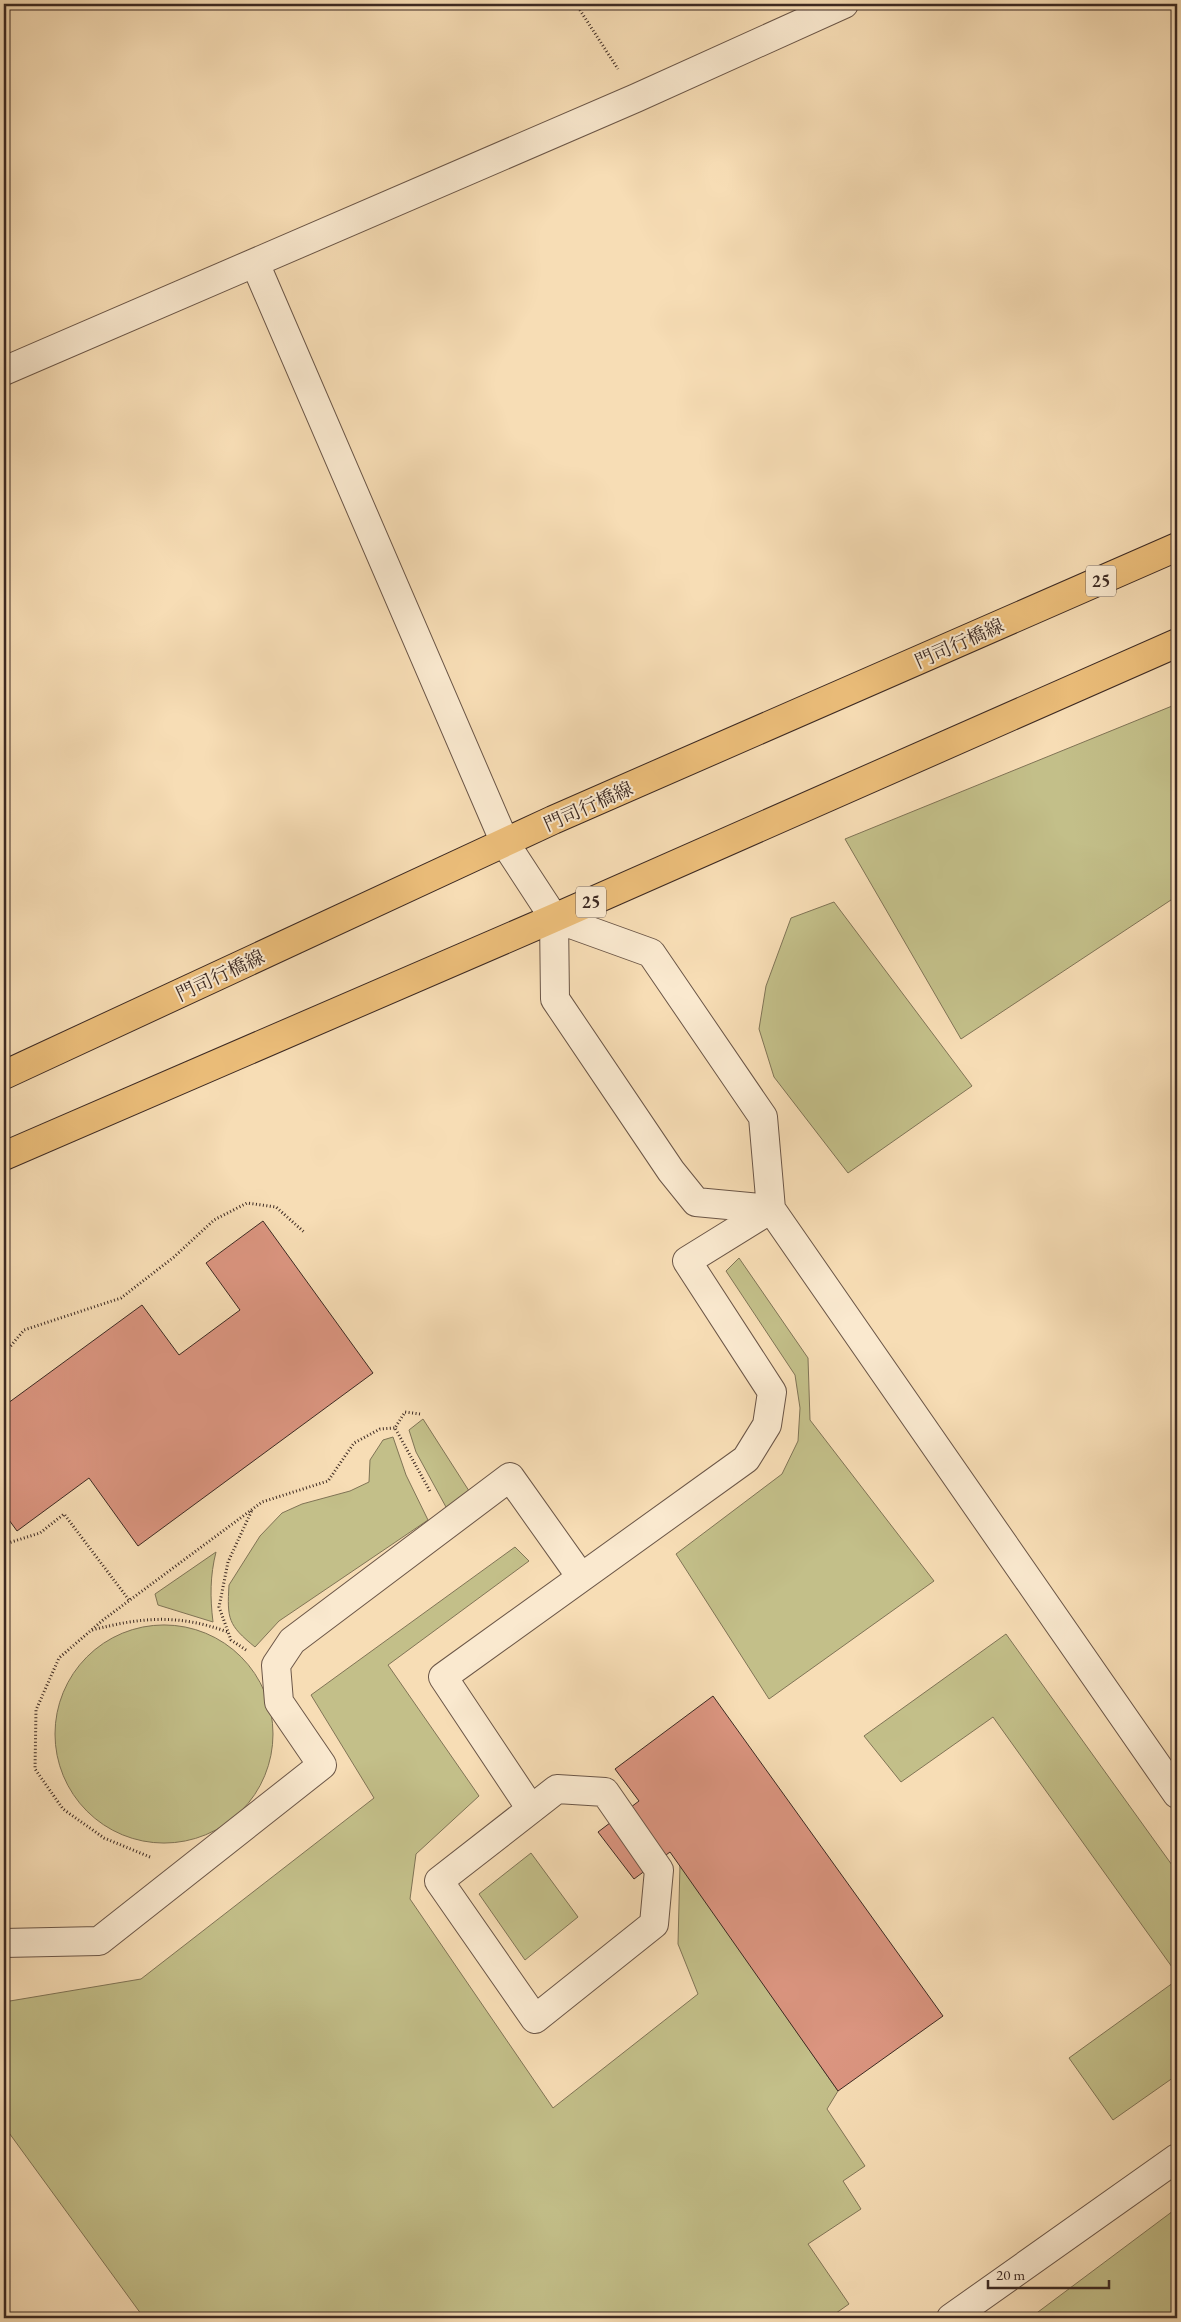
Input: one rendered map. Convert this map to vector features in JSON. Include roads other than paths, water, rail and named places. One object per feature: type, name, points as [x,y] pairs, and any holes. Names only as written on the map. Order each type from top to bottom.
[{"type":"main road","name":"門司行橋線","points":[[4,1075],[505,843],[1177,546]]},
{"type":"main road","name":"25","points":[[4,1156],[554,918],[1177,644]]},
{"type":"street","points":[[4,371],[636,98],[844,4]]},
{"type":"street","points":[[254,263],[505,843],[554,918],[555,999],[671,1171],[696,1202],[771,1209]]},
{"type":"street","points":[[554,918],[651,953],[763,1117],[771,1209],[1177,1794]]},
{"type":"street","points":[[531,1809],[443,1677],[746,1459],[767,1425],[772,1392],[687,1261],[771,1209]]},
{"type":"street","points":[[4,1943],[100,1940],[322,1765],[279,1702],[276,1664],[292,1641],[510,1477],[582,1577]]},
{"type":"street","points":[[557,1788],[605,1792],[660,1870],[654,1924],[535,2019],[439,1881],[531,1809],[557,1788]]},
{"type":"street","points":[[950,2318],[1177,2158]]}]
